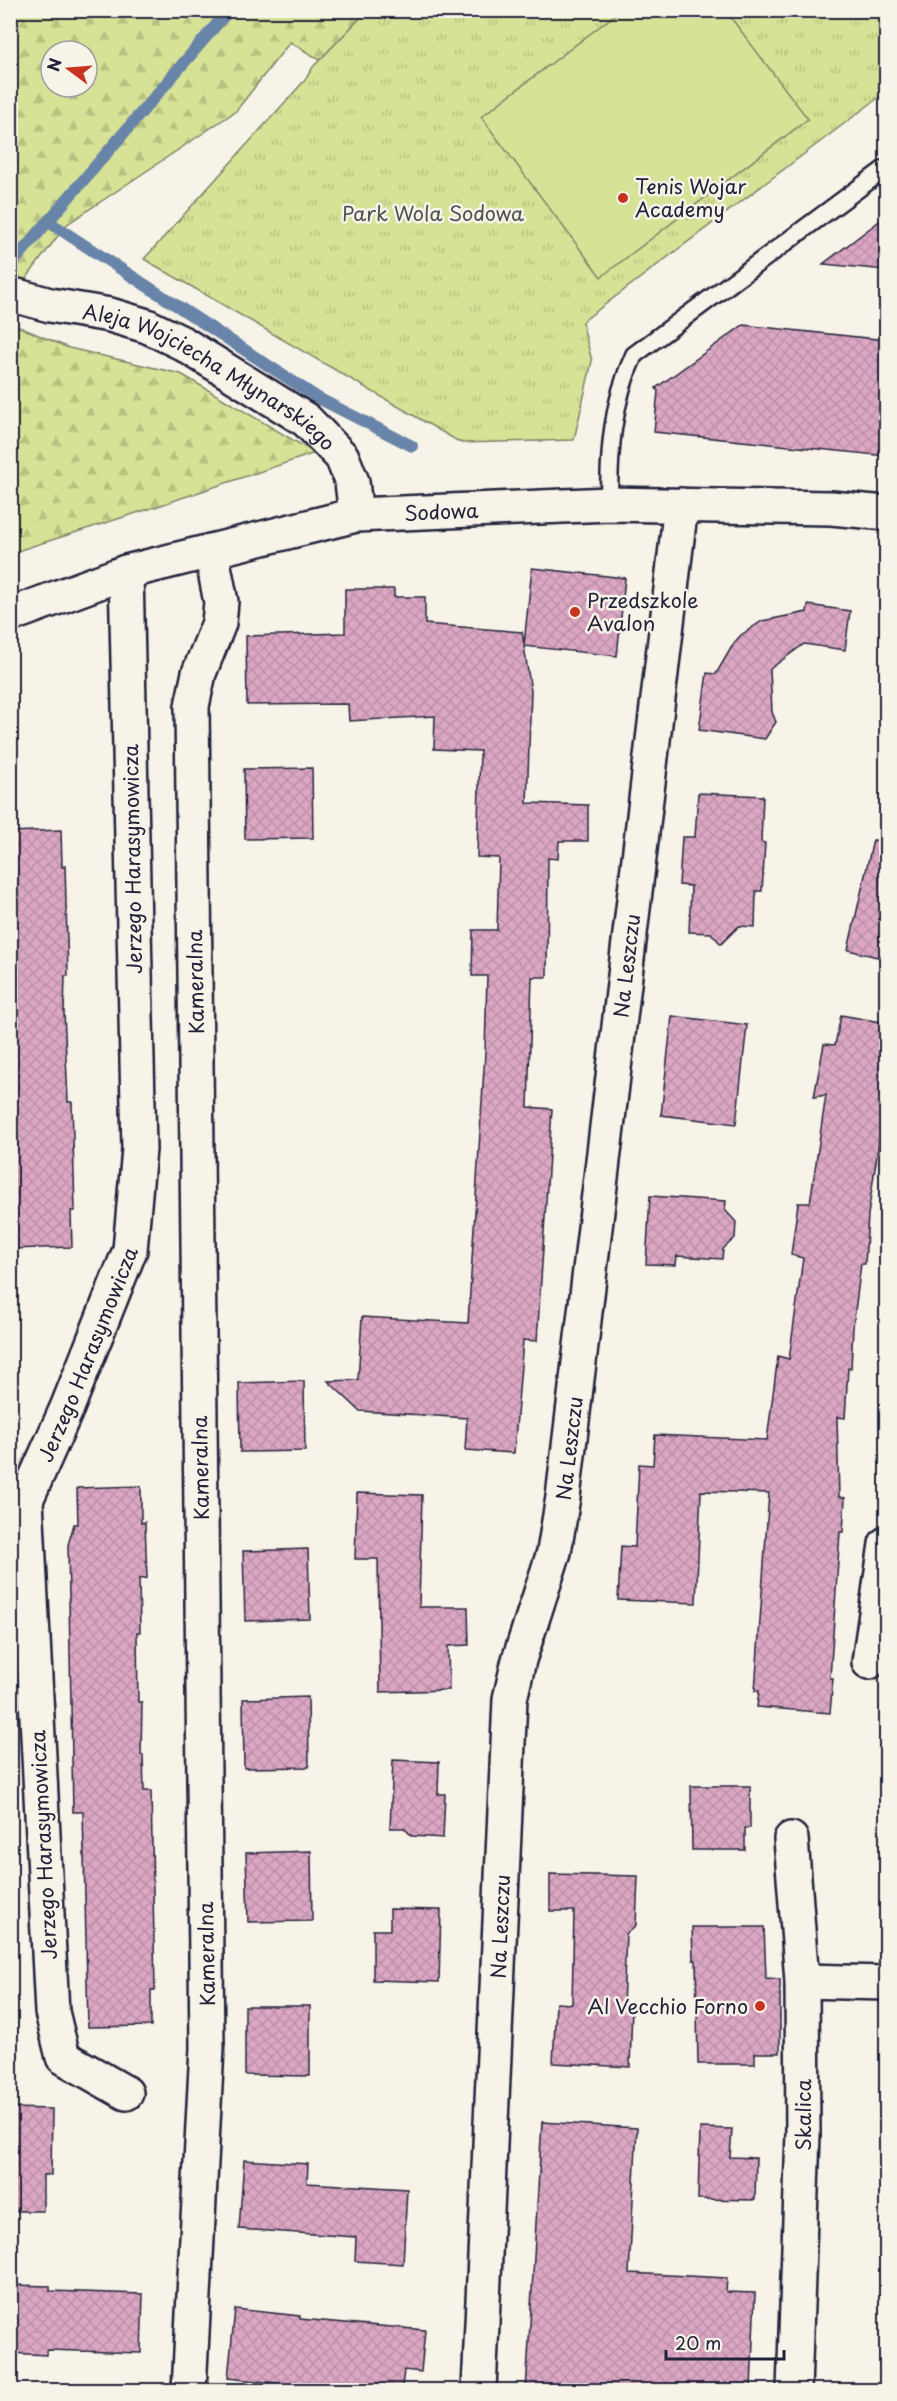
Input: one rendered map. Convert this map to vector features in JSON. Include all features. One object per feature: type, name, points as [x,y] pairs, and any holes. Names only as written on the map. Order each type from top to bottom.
[{"type":"street","name":"Aleja Wojciecha Młynarskiego","points":[[10,294],[50,305],[110,315],[147,326],[182,343],[306,420],[342,457],[352,482],[356,515]]},
{"type":"street","name":"Sodowa","points":[[10,615],[126,572],[356,515],[609,504],[831,508],[886,513]]},
{"type":"street","name":"Na Leszczu","points":[[479,2391],[510,1699],[519,1660],[554,1552],[563,1497],[681,504]]},
{"type":"street","name":"Kameralna","points":[[189,2391],[207,2048],[192,706],[199,673],[219,623],[222,602],[211,551]]},
{"type":"street","name":"Jerzego Harasymowicza","points":[[126,572],[139,1149],[130,1250],[67,1408],[26,1500],[52,2012],[63,2057],[126,2093]]},
{"type":"street","points":[[868,1662],[886,1544]]},
{"type":"street","name":"Skalica","points":[[791,1839],[802,1981],[803,2134],[794,2391]]},
{"type":"street","points":[[802,1981],[886,1983]]},
{"type":"lane","points":[[609,504],[609,464],[616,402],[634,355],[886,168]]},
{"type":"green space","name":"Tenis Wojar Academy","points":[[725,10],[808,119],[601,277],[481,117],[620,11]]},
{"type":"green space","points":[[11,11],[367,11],[320,60],[290,42],[236,111],[66,225],[11,299]]},
{"type":"green space","name":"Park Wola Sodowa","points":[[367,11],[886,11],[886,92],[582,322],[592,361],[574,440],[461,443],[144,259],[305,80],[313,67]]},
{"type":"green space","points":[[10,323],[69,348],[181,374],[315,453],[11,553]]},
{"type":"building","points":[[886,216],[886,270],[823,264]]},
{"type":"building","points":[[743,325],[886,340],[886,456],[654,432],[658,391],[656,388]]},
{"type":"building","points":[[532,568],[625,578],[617,656],[524,646],[531,691],[527,803],[588,805],[588,841],[559,841],[558,859],[548,858],[547,977],[532,977],[528,1107],[552,1109],[537,1341],[523,1340],[514,1453],[465,1450],[467,1418],[360,1411],[328,1381],[358,1380],[362,1317],[468,1323],[485,1053],[487,976],[472,976],[473,930],[497,930],[499,858],[477,857],[480,751],[434,749],[435,716],[349,721],[348,704],[247,705],[246,636],[345,633],[345,589],[394,589],[394,597],[425,597],[425,624],[522,632],[524,644]]},
{"type":"building","points":[[808,605],[850,611],[845,650],[804,644],[770,669],[772,712],[776,722],[765,739],[699,730],[707,673],[716,674],[741,635],[762,621],[807,612]]},
{"type":"building","points":[[312,768],[313,838],[245,839],[244,769]]},
{"type":"building","points":[[698,793],[763,796],[761,842],[765,843],[762,891],[756,891],[755,927],[739,926],[721,944],[711,933],[689,932],[691,886],[679,885],[682,837],[695,837]]},
{"type":"building","points":[[61,830],[62,867],[65,866],[68,976],[65,976],[64,1012],[68,1102],[72,1102],[75,1211],[71,1211],[72,1247],[10,1249],[10,832]]},
{"type":"building","points":[[873,840],[886,841],[886,959],[848,950]]},
{"type":"building","points":[[841,1015],[886,1023],[886,1094],[868,1215],[865,1264],[861,1264],[853,1327],[845,1418],[837,1417],[839,1497],[845,1498],[843,1532],[840,1532],[830,1678],[833,1678],[830,1713],[757,1707],[759,1691],[755,1691],[769,1493],[701,1491],[696,1603],[618,1600],[621,1546],[635,1547],[639,1464],[653,1465],[655,1435],[767,1440],[778,1356],[789,1359],[803,1258],[791,1255],[798,1203],[810,1203],[826,1095],[814,1097],[824,1044],[835,1045]]},
{"type":"building","points":[[672,1016],[747,1025],[736,1124],[661,1115]]},
{"type":"building","points":[[650,1196],[726,1201],[725,1210],[736,1222],[735,1238],[723,1249],[722,1259],[677,1256],[676,1265],[646,1264]]},
{"type":"building","points":[[304,1381],[305,1451],[240,1452],[239,1383]]},
{"type":"building","points":[[141,1486],[141,1523],[145,1522],[147,1578],[139,1579],[138,1702],[142,1702],[141,1755],[143,1755],[144,1791],[151,1791],[155,1990],[151,1990],[151,2026],[88,2027],[83,1812],[73,1812],[68,1545],[74,1524],[78,1524],[77,1488]]},
{"type":"building","points":[[357,1493],[422,1495],[419,1607],[468,1607],[469,1645],[448,1646],[449,1690],[380,1692],[378,1559],[355,1559]]},
{"type":"building","points":[[308,1549],[310,1619],[245,1621],[243,1551]]},
{"type":"building","points":[[308,1697],[309,1767],[244,1768],[243,1699]]},
{"type":"building","points":[[393,1760],[439,1762],[438,1794],[445,1794],[443,1838],[412,1836],[404,1828],[390,1828]]},
{"type":"building","points":[[691,1786],[750,1786],[750,1828],[745,1828],[745,1850],[692,1850]]},
{"type":"building","points":[[311,1851],[312,1921],[248,1922],[246,1853]]},
{"type":"building","points":[[550,1874],[638,1876],[636,1925],[626,1934],[623,2007],[632,2007],[630,2067],[553,2063],[556,2003],[572,2004],[574,1911],[550,1911]]},
{"type":"building","points":[[390,1909],[441,1910],[439,1982],[373,1980],[373,1930],[390,1930]]},
{"type":"building","points":[[692,1927],[764,1927],[766,1978],[780,1979],[780,2053],[755,2053],[755,2064],[698,2064],[696,1960],[693,1960]]},
{"type":"building","points":[[245,2006],[310,2006],[310,2076],[245,2075]]},
{"type":"building","points":[[10,2108],[52,2109],[51,2175],[43,2175],[43,2211],[10,2211]]},
{"type":"building","points":[[542,2122],[637,2128],[629,2273],[727,2278],[726,2292],[755,2293],[751,2388],[723,2387],[723,2391],[526,2391]]},
{"type":"building","points":[[700,2128],[732,2129],[730,2157],[756,2158],[755,2200],[698,2199]]},
{"type":"building","points":[[244,2160],[308,2164],[307,2183],[407,2189],[403,2264],[355,2261],[356,2237],[239,2229]]},
{"type":"building","points":[[10,2285],[50,2286],[50,2291],[143,2294],[141,2353],[47,2350],[47,2355],[10,2353]]},
{"type":"building","points":[[235,2309],[300,2316],[300,2319],[425,2330],[421,2372],[404,2370],[402,2387],[387,2386],[387,2391],[350,2391],[228,2378]]},
{"type":"waterway","points":[[10,266],[229,10]]},
{"type":"waterway","points":[[49,222],[318,398],[412,446]]},
{"type":"place","name":"Tenis Wojar Academy","points":[[623,198]]},
{"type":"place","name":"Przedszkole Avalon","points":[[575,612]]},
{"type":"place","name":"Al Vecchio Forno","points":[[760,2006]]}]
